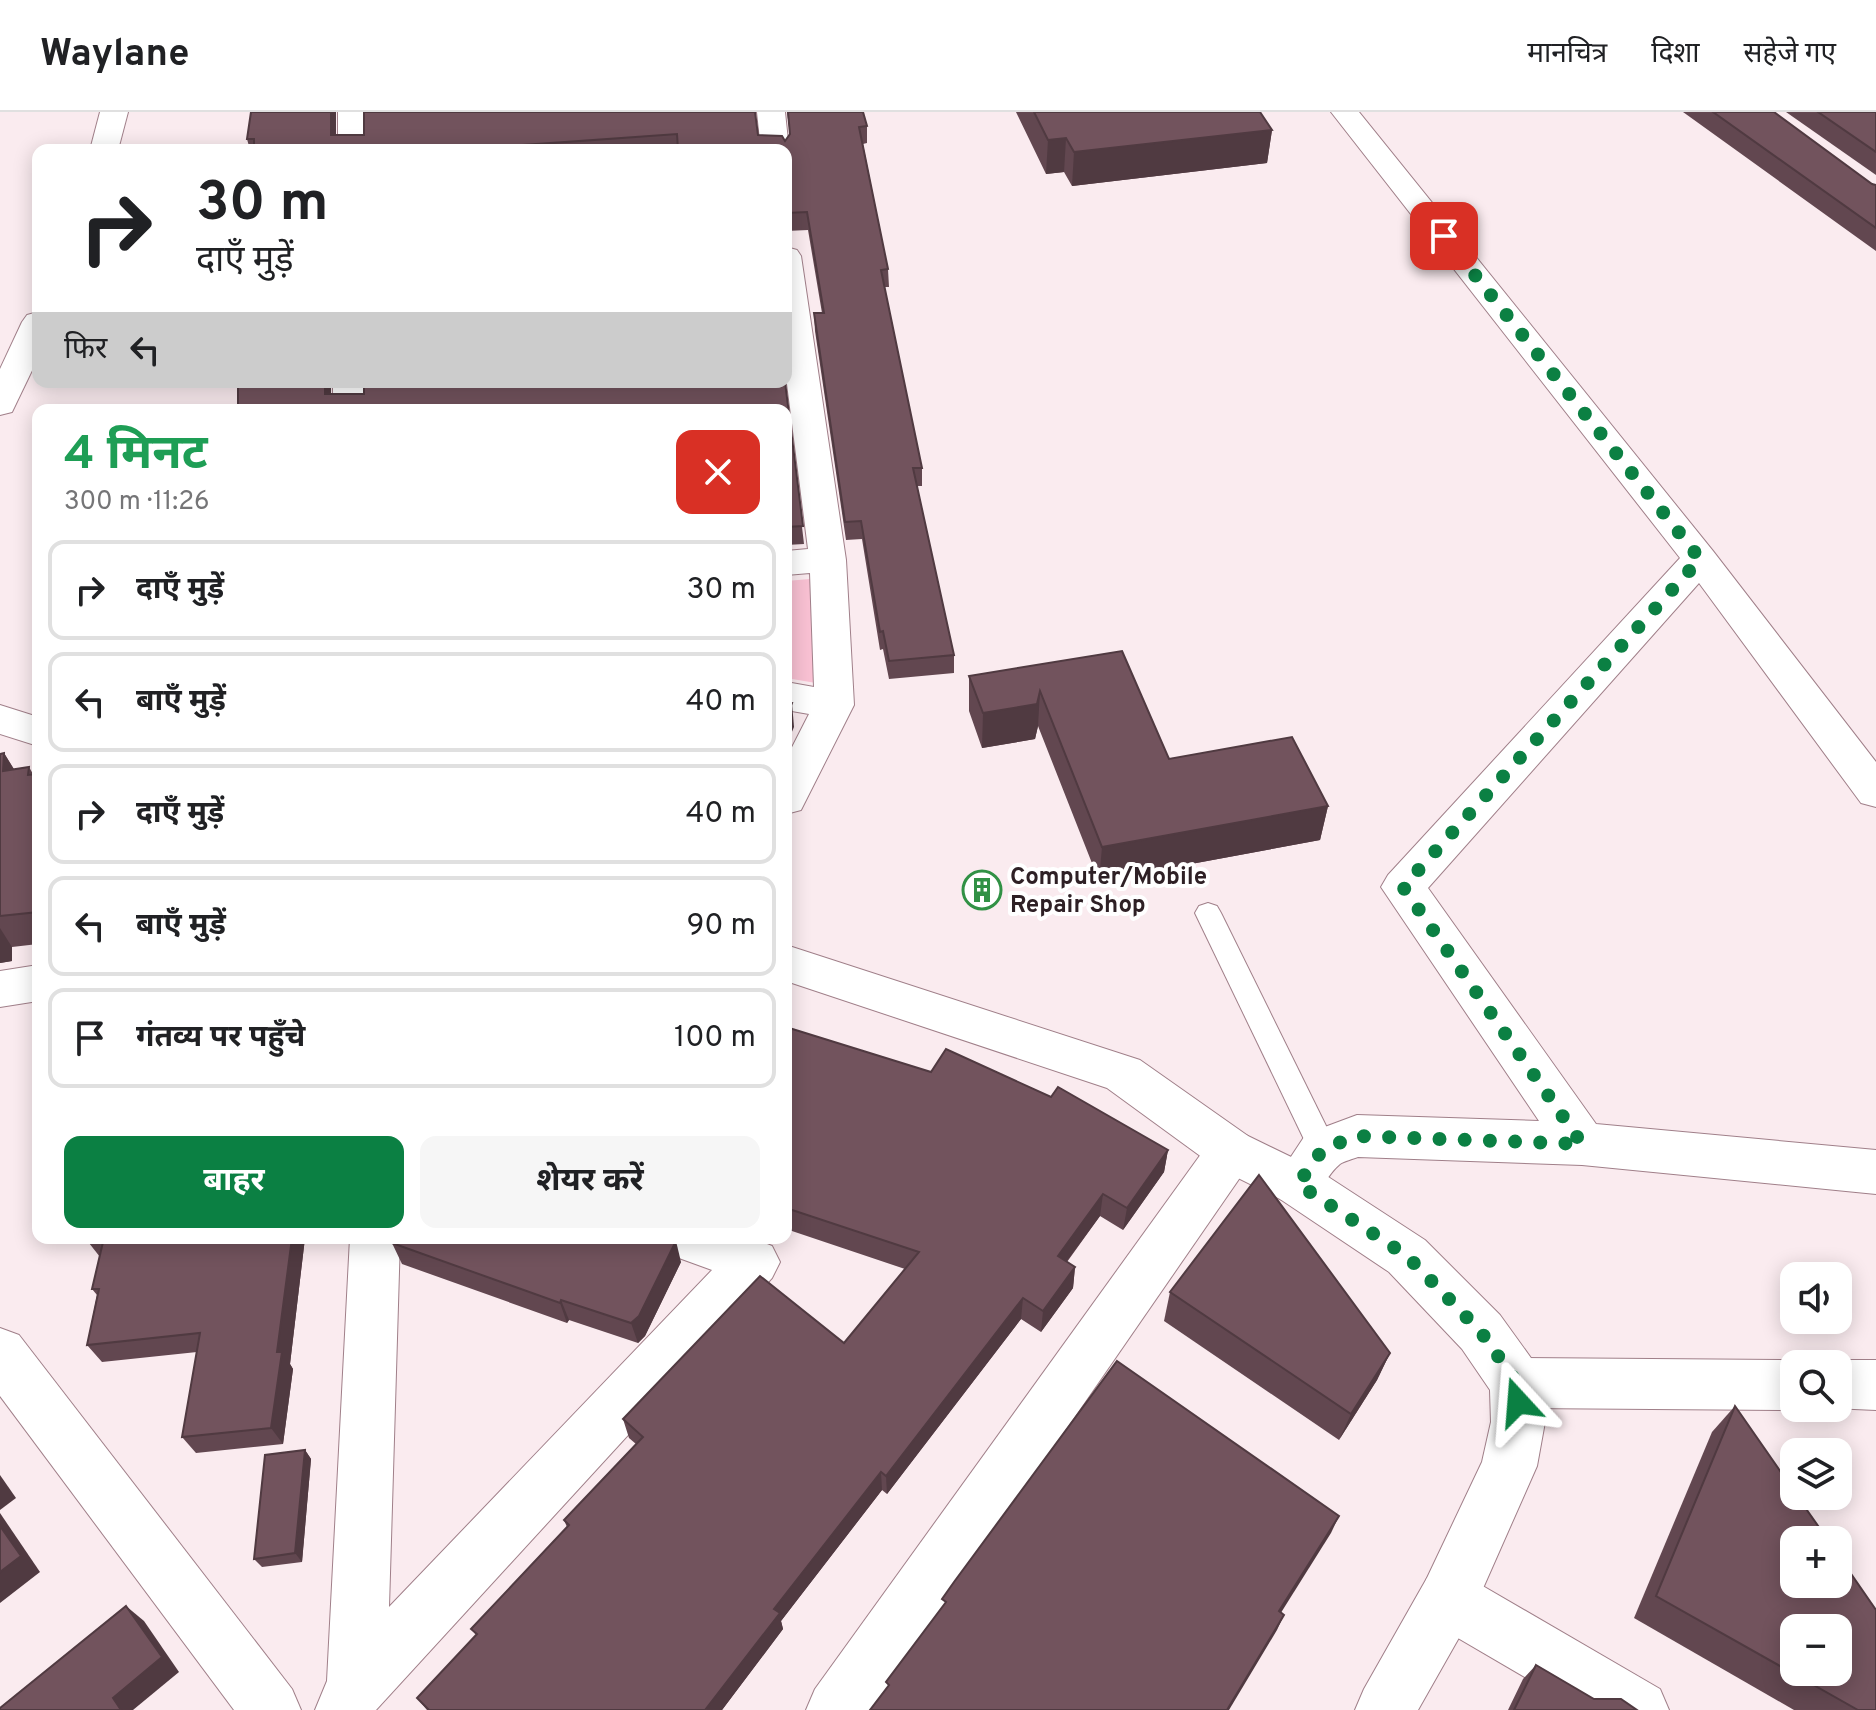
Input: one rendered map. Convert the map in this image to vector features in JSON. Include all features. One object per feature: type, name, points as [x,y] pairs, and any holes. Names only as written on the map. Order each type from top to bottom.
[{"type":"street","points":[[106,144],[114,112]]},
{"type":"street","points":[[352,112],[352,144]]},
{"type":"street","points":[[771,112],[774,144]]},
{"type":"street","points":[[1345,112],[1700,559],[1876,792]]},
{"type":"street","points":[[792,334],[799,431],[828,560],[834,705],[792,787]]},
{"type":"street","points":[[0,405],[32,335]]},
{"type":"street","points":[[1582,1144],[1403,887],[1700,559]]},
{"type":"street","points":[[792,563],[828,560]]},
{"type":"street","points":[[792,697],[834,705]]},
{"type":"street","points":[[0,719],[32,730]]},
{"type":"street","points":[[792,965],[1123,1074],[1231,1151],[1311,1166],[1407,1256],[1481,1332],[1517,1383],[1518,1422],[1509,1466],[1448,1599],[1385,1710]]},
{"type":"street","points":[[0,989],[32,984]]},
{"type":"street","points":[[1311,1166],[1357,1136],[1582,1144],[1876,1172]]},
{"type":"street","points":[[836,1710],[1231,1151]]},
{"type":"street","points":[[351,1697],[375,1244]]},
{"type":"street","points":[[351,1697],[754,1262],[703,1244]]},
{"type":"street","points":[[0,1353],[271,1710]]},
{"type":"street","points":[[1517,1383],[1780,1385]]},
{"type":"street","points":[[1852,1385],[1876,1385]]},
{"type":"street","points":[[1448,1599],[1639,1710]]},
{"type":"lane","points":[[1208,913],[1311,1166]]},
{"type":"shaded area","points":[[810,579],[816,683],[792,679],[792,580]]},
{"type":"building","points":[[251,112],[331,112],[331,135],[364,135],[364,112],[755,112],[758,135],[782,136],[785,141],[790,134],[788,112],[863,112],[867,126],[859,127],[888,269],[881,270],[922,468],[913,468],[954,655],[889,661],[883,631],[880,632],[861,521],[845,522],[814,313],[824,313],[807,212],[792,213],[792,144],[678,144],[677,134],[538,144],[254,144],[254,139],[247,139]]},
{"type":"building","points":[[1034,112],[1260,112],[1272,130],[1074,152],[1066,138],[1048,140]]},
{"type":"building","points":[[1713,112],[1774,112],[1876,185],[1876,228]]},
{"type":"building","points":[[1818,112],[1876,112],[1876,152]]},
{"type":"building","points":[[238,388],[325,388],[325,394],[364,394],[364,388],[786,388],[788,404],[238,404]]},
{"type":"building","points":[[792,438],[803,526],[792,527]]},
{"type":"building","points":[[1122,651],[1169,759],[1292,737],[1328,806],[1102,847],[1040,691],[1037,704],[983,713],[969,676]]},
{"type":"building","points":[[4,753],[3,771],[29,767],[28,775],[32,775],[32,913],[0,916],[0,754]]},
{"type":"building","points":[[792,1029],[931,1072],[946,1049],[1051,1097],[1058,1087],[1168,1150],[1127,1208],[1103,1194],[1058,1256],[1075,1267],[1043,1311],[1023,1298],[886,1476],[881,1472],[774,1609],[780,1613],[705,1710],[429,1710],[417,1698],[477,1634],[471,1629],[569,1525],[564,1520],[643,1437],[623,1419],[760,1276],[844,1343],[919,1252],[792,1210]]},
{"type":"building","points":[[1259,1175],[1390,1353],[1351,1414],[1170,1292]]},
{"type":"building","points":[[103,1244],[291,1244],[277,1352],[282,1352],[271,1428],[182,1437],[200,1333],[87,1345],[99,1289],[92,1289]]},
{"type":"building","points":[[395,1244],[675,1244],[639,1316],[631,1323],[561,1300],[560,1303]]},
{"type":"building","points":[[1117,1361],[1339,1516],[1279,1611],[1284,1615],[1227,1710],[870,1710],[889,1685],[886,1682],[946,1602],[942,1599],[954,1582]]},
{"type":"building","points":[[1735,1406],[1780,1471],[1780,1510],[1807,1510],[1818,1526],[1780,1526],[1780,1598],[1852,1598],[1852,1575],[1876,1610],[1876,1710],[1858,1710],[1815,1686],[1852,1686],[1852,1614],[1780,1614],[1780,1666],[1656,1596]]},
{"type":"building","points":[[305,1450],[295,1553],[254,1559],[265,1455]]},
{"type":"building","points":[[0,1526],[21,1556],[0,1572]]},
{"type":"building","points":[[126,1606],[162,1657],[113,1698],[121,1710],[0,1710],[0,1708]]},
{"type":"building","points":[[1536,1665],[1594,1699],[1621,1699],[1637,1710],[1514,1710]]},
{"type":"place","name":"Computer/Mobile Repair Shop","points":[[982,890]]},
{"type":"route","points":[[1444,236],[1700,559],[1403,887],[1582,1144],[1357,1136],[1323,1149],[1298,1184],[1407,1256],[1481,1332],[1517,1383],[1518,1402]]}]
